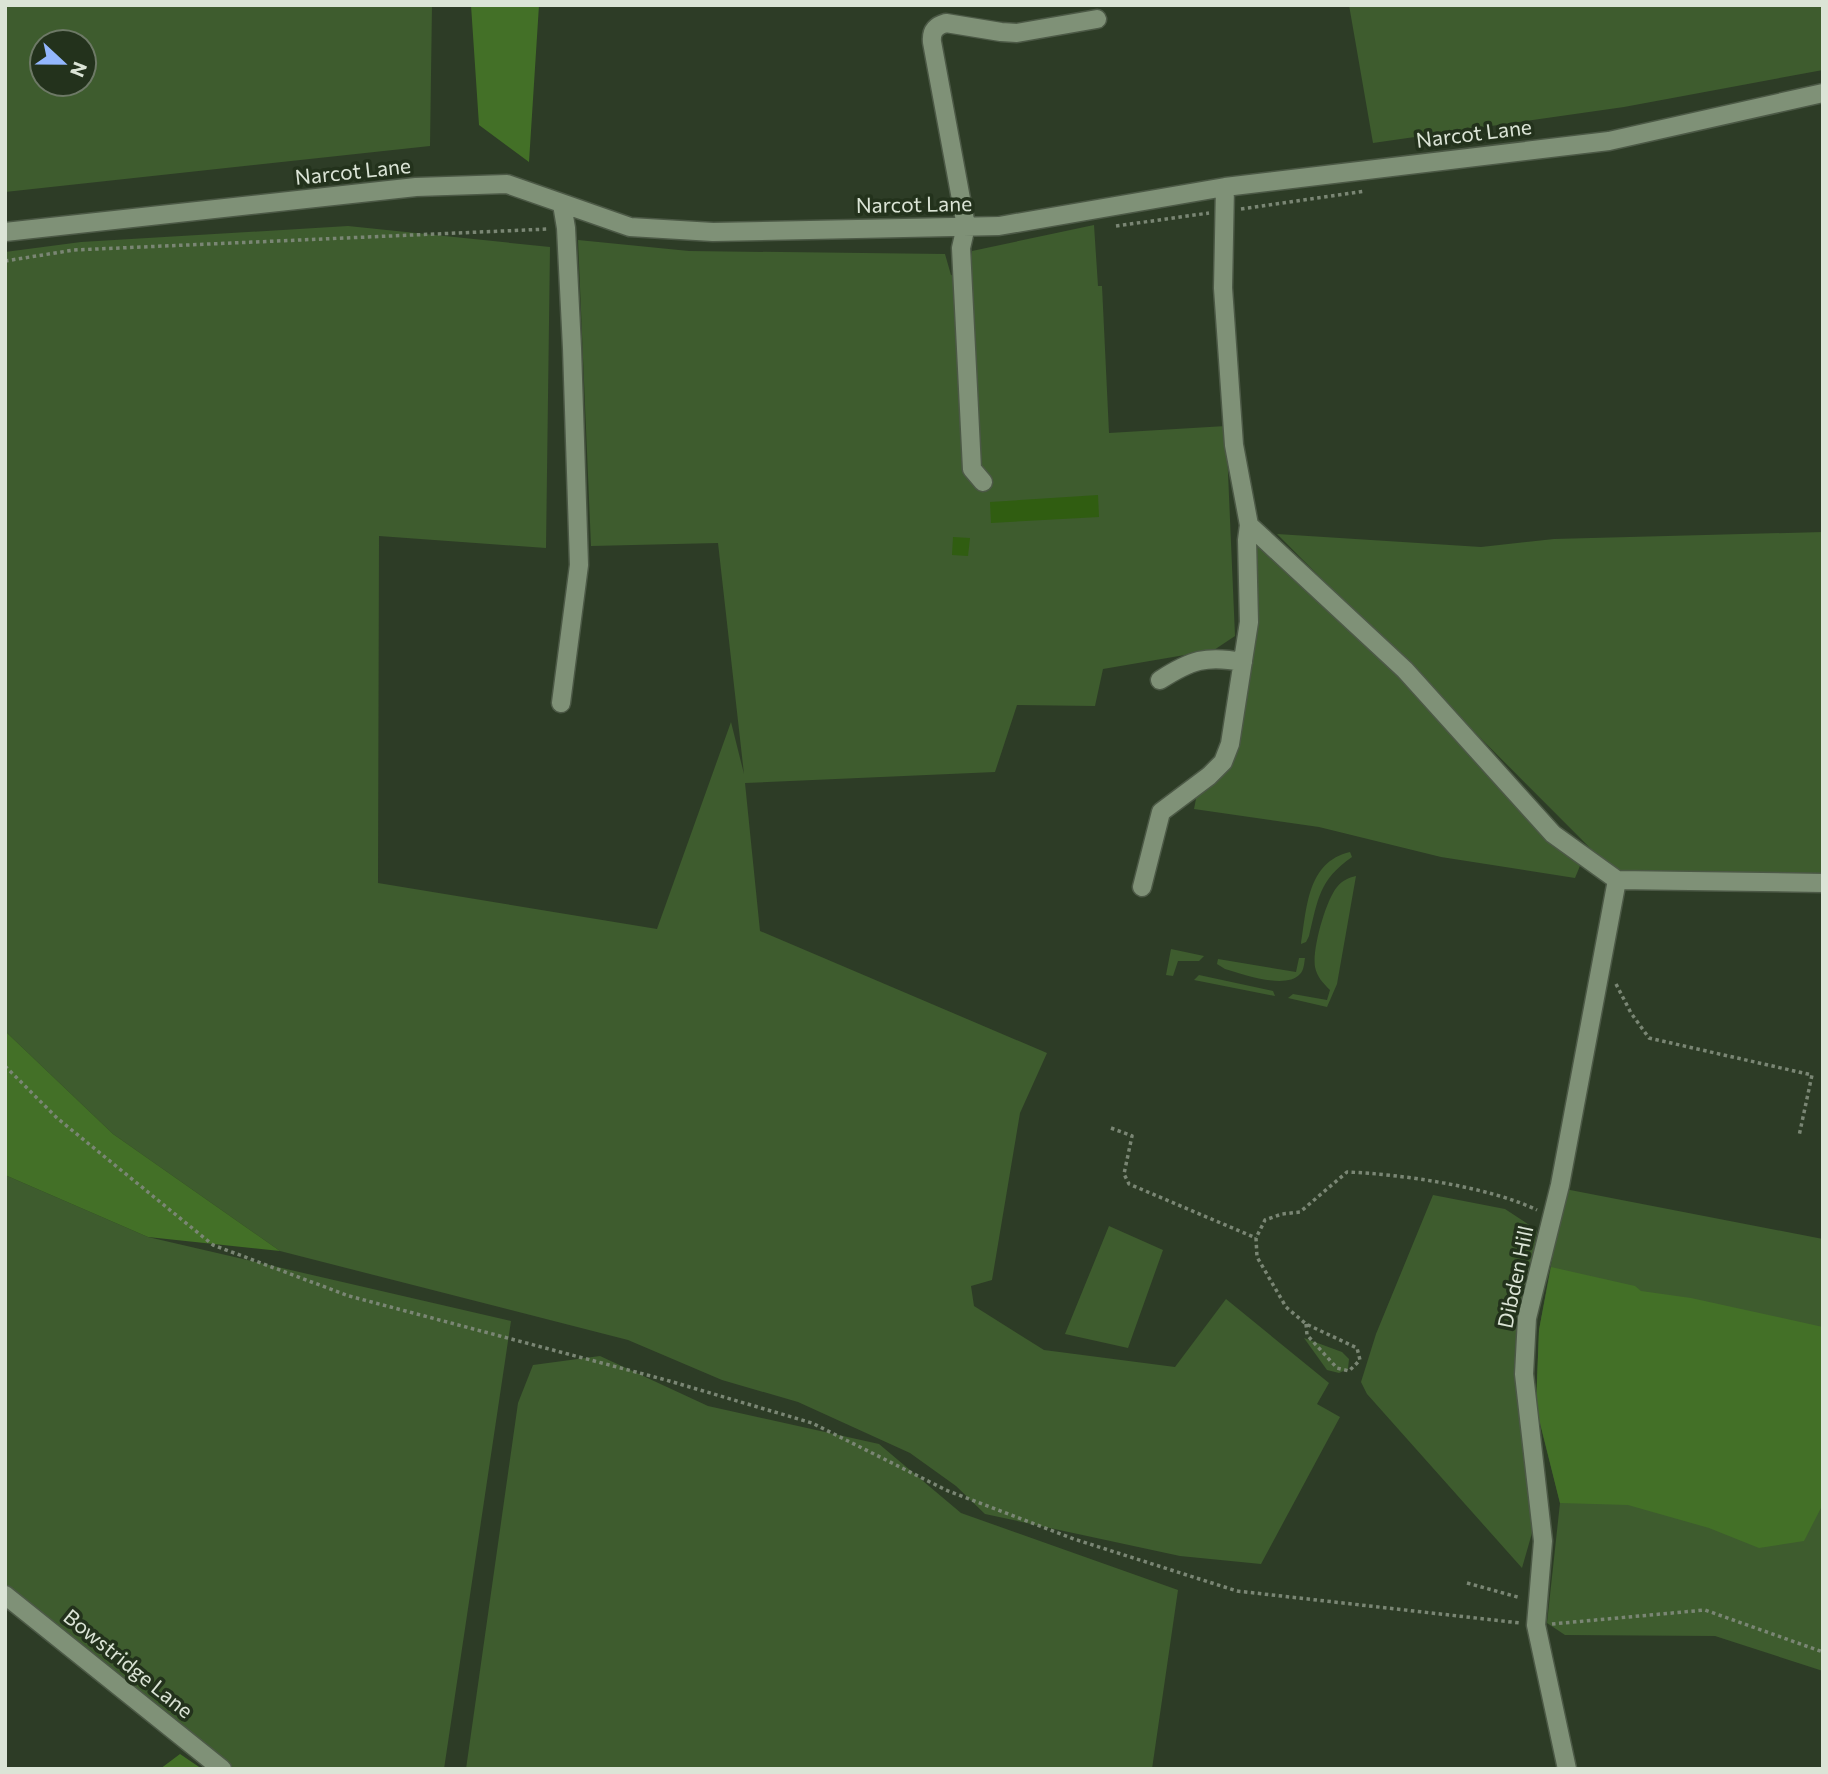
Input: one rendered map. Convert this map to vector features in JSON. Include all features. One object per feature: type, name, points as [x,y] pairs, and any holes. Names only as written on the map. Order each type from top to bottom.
[{"type":"street","points":[[983,482],[972,469],[961,248],[966,226],[932,43],[934,30],[949,23],[1017,33],[1097,19]]},
{"type":"street","name":"Narcot Lane","points":[[5,232],[416,187],[507,184],[630,227],[713,232],[999,226],[1225,187],[1609,141],[1823,93]]},
{"type":"street","points":[[1142,887],[1161,812],[1209,776],[1223,762],[1230,744],[1249,622],[1249,525],[1233,432],[1223,288],[1225,187]]},
{"type":"street","points":[[561,703],[579,565],[566,228],[562,204]]},
{"type":"street","points":[[1249,525],[1405,670],[1553,834],[1617,880],[1823,883]]},
{"type":"street","points":[[1160,680],[1186,663],[1219,657],[1243,662]]},
{"type":"street","name":"Dibden Hill","points":[[1567,1769],[1536,1625],[1543,1541],[1524,1374],[1527,1318],[1562,1173],[1617,880]]},
{"type":"street","name":"Bowstridge Lane","points":[[5,1595],[222,1769]]},
{"type":"path","points":[[1603,957],[1631,1013],[1649,1038],[1812,1075],[1799,1136]]},
{"type":"path","points":[[5,1066],[57,1118],[213,1245],[349,1296],[666,1380],[812,1423],[946,1490],[1074,1539],[1237,1591],[1536,1625],[1705,1610],[1823,1652]]},
{"type":"path","points":[[1111,1128],[1132,1136],[1124,1174],[1129,1184],[1256,1238]]},
{"type":"path","points":[[1306,1324],[1307,1335],[1337,1368],[1349,1371],[1360,1360],[1357,1348],[1306,1324],[1286,1307],[1257,1256],[1256,1238],[1265,1220],[1300,1212],[1347,1172],[1385,1174],[1478,1191],[1521,1202],[1552,1217]]},
{"type":"path","points":[[1467,1583],[1536,1603]]},
{"type":"green space","points":[[5,5],[432,5],[430,146],[5,192]]},
{"type":"green space","points":[[471,5],[539,5],[529,162],[479,125]]},
{"type":"green space","points":[[1349,5],[1823,5],[1823,70],[1624,107],[1373,143]]},
{"type":"green space","points":[[1094,225],[1098,286],[1102,286],[1109,433],[1226,426],[1235,636],[1214,650],[1103,669],[1095,706],[1017,705],[995,772],[745,783],[760,931],[1047,1053],[1020,1113],[992,1280],[971,1286],[974,1306],[1044,1350],[1175,1367],[1226,1299],[1329,1383],[1317,1404],[1340,1417],[1261,1564],[1180,1556],[985,1514],[956,1486],[910,1453],[798,1402],[722,1380],[628,1340],[280,1251],[113,1134],[5,1031],[5,252],[81,242],[348,226],[550,247],[546,548],[379,536],[378,883],[657,929],[731,722],[744,774],[718,543],[591,546],[578,240],[689,251],[945,254],[951,275],[968,277],[972,251]]},
{"type":"green space","points":[[1823,532],[1823,874],[1616,874],[1277,534],[1481,547],[1554,539]]},
{"type":"green space","points":[[1253,538],[1260,539],[1582,861],[1575,878],[1441,857],[1319,827],[1194,809],[1197,794],[1229,757]]},
{"type":"green space","points":[[1350,852],[1352,857],[1326,882],[1309,936],[1306,942],[1301,944],[1308,902],[1317,876],[1336,857]]},
{"type":"green space","points":[[1356,876],[1337,984],[1327,1007],[1288,998],[1293,994],[1327,1000],[1330,990],[1319,977],[1315,967],[1318,937],[1333,893],[1344,881]]},
{"type":"green space","points":[[1171,949],[1204,956],[1199,961],[1178,961],[1173,976],[1166,975]]},
{"type":"green space","points":[[1299,958],[1305,958],[1301,972],[1293,979],[1285,981],[1253,977],[1217,964],[1218,959],[1296,972]]},
{"type":"green space","points":[[1199,975],[1273,991],[1275,996],[1194,980]]},
{"type":"green space","points":[[5,1031],[113,1134],[280,1251],[148,1237],[5,1175]]},
{"type":"green space","points":[[5,1175],[148,1237],[511,1321],[444,1769],[222,1769],[5,1595]]},
{"type":"green space","points":[[1565,1189],[1823,1239],[1823,1671],[1715,1636],[1565,1635],[1547,1623],[1560,1503],[1536,1407],[1539,1330]]},
{"type":"green space","points":[[1433,1195],[1505,1209],[1537,1230],[1521,1330],[1534,1526],[1522,1568],[1367,1394],[1361,1382],[1376,1334]]},
{"type":"green space","points":[[1109,1226],[1163,1250],[1128,1348],[1065,1334]]},
{"type":"green space","points":[[1551,1267],[1635,1286],[1641,1291],[1691,1298],[1823,1327],[1823,1504],[1804,1541],[1759,1548],[1709,1528],[1628,1505],[1560,1503],[1536,1407],[1539,1330]]},
{"type":"green space","points":[[1304,1338],[1342,1352],[1349,1359],[1348,1369],[1339,1373],[1327,1370]]},
{"type":"green space","points":[[600,1356],[708,1406],[879,1444],[961,1513],[1178,1590],[1152,1769],[466,1769],[518,1403],[533,1365]]},
{"type":"green space","points":[[180,1754],[202,1769],[160,1769]]},
{"type":"building","points":[[1098,495],[1099,517],[991,523],[990,502]]},
{"type":"building","points":[[953,537],[970,538],[968,556],[952,555]]}]
